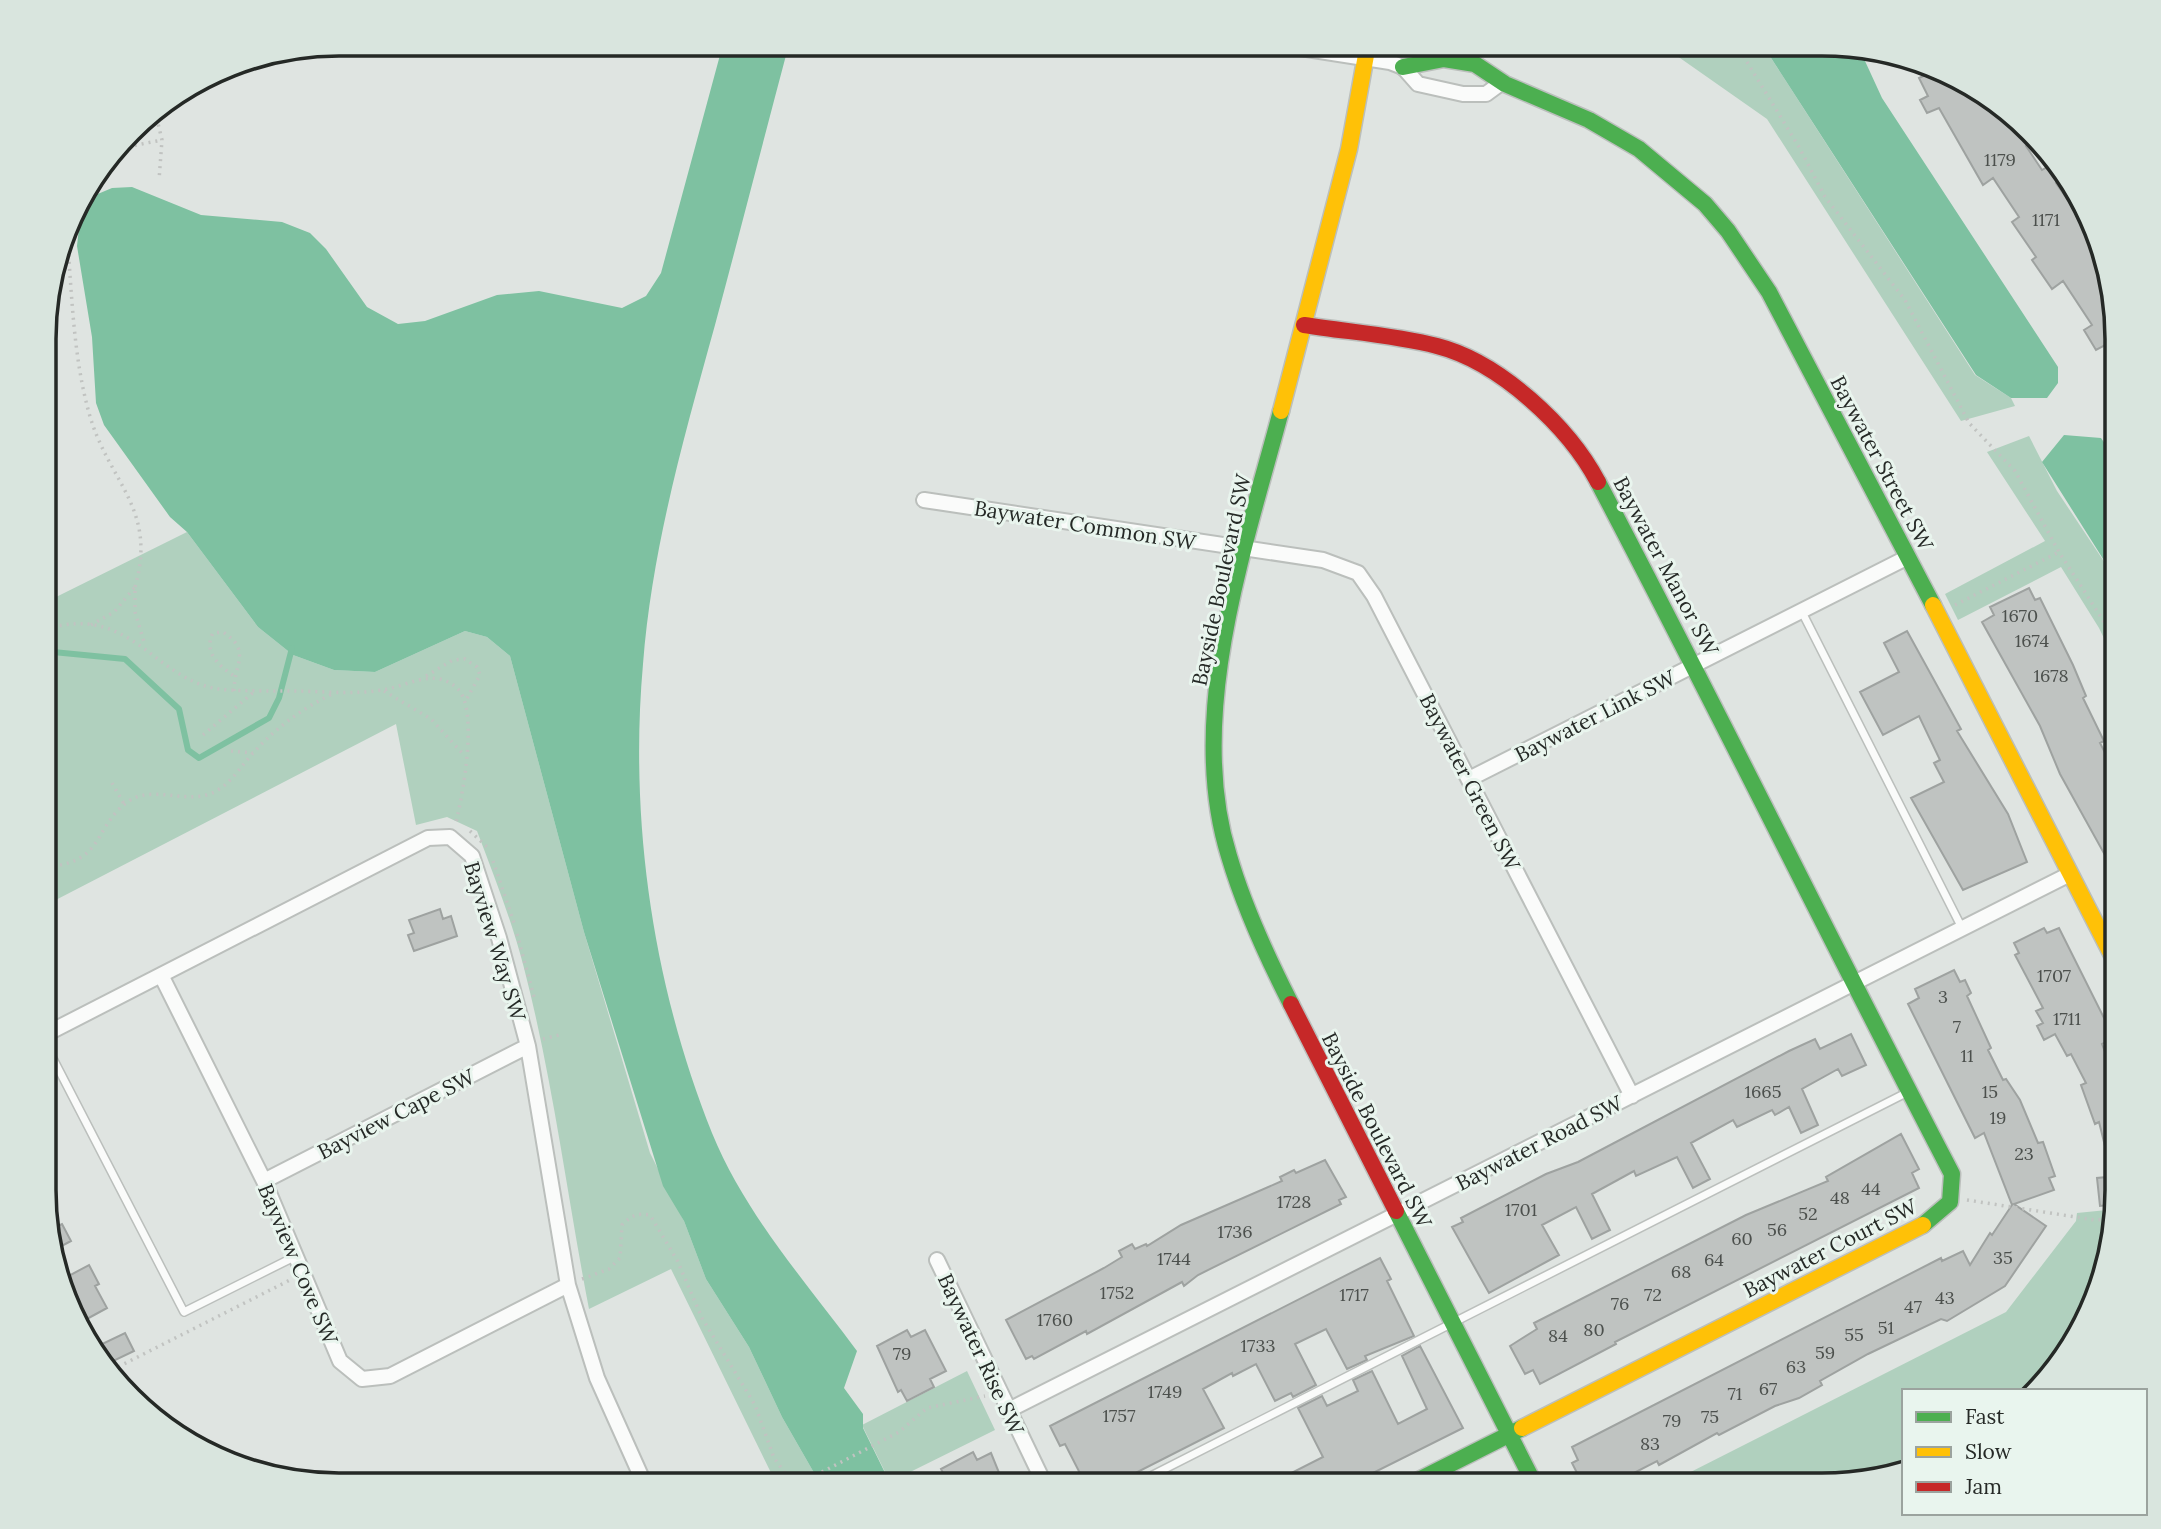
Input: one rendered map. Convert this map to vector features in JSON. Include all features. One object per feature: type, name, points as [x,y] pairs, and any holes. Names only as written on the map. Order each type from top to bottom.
[{"type":"street","name":"Bayside Boulevard SW","points":[[1366,56],[1349,149],[1245,549],[1219,670],[1214,734],[1217,794],[1228,855],[1244,904],[1269,960],[1529,1473]]},
{"type":"street","name":"Baywater Street SW","points":[[1378,56],[1403,67],[1418,84],[1463,94],[1486,94],[1501,83]]},
{"type":"street","name":"Baywater Street SW","points":[[1403,67],[1427,58],[1468,62],[1486,68],[1501,83],[1568,108],[1633,142],[1704,203],[1749,256],[1938,613],[2105,942]]},
{"type":"street","name":"Baywater Manor SW","points":[[1304,325],[1438,346],[1474,360],[1535,403],[1585,457],[1695,666],[1853,984]]},
{"type":"street","name":"Baywater Common SW","points":[[924,500],[1245,549]]},
{"type":"street","name":"Baywater Green SW","points":[[1245,549],[1323,560],[1358,573],[1374,596],[1632,1096]]},
{"type":"street","name":"Baywater Link SW","points":[[1469,779],[1908,557]]},
{"type":"street","name":"Bayview Way SW","points":[[56,1029],[428,838],[450,837],[472,856],[499,938],[528,1046],[568,1285],[597,1378],[640,1473]]},
{"type":"street","name":"Baywater Road SW","points":[[1007,1411],[2070,874]]},
{"type":"street","name":"Bayview Cove SW","points":[[161,975],[264,1181],[301,1275],[340,1361],[362,1379],[390,1376],[568,1285]]},
{"type":"street","points":[[1853,984],[1952,1174],[1952,1197]]},
{"type":"street","name":"Bayview Cape SW","points":[[264,1181],[528,1046]]},
{"type":"street","name":"Baywater Court SW","points":[[1432,1473],[1928,1223],[1952,1197]]},
{"type":"street","name":"Baywater Rise SW","points":[[937,1260],[998,1393],[1039,1473]]},
{"type":"lane","points":[[1802,612],[1963,929]]},
{"type":"lane","points":[[56,1064],[184,1312],[295,1257]]},
{"type":"lane","points":[[1157,1473],[1909,1091]]},
{"type":"path","points":[[1743,56],[1799,147],[1825,197],[1905,300],[1969,423],[2015,471],[2059,552],[2105,623]]},
{"type":"path","points":[[158,122],[162,141],[159,180]]},
{"type":"path","points":[[132,146],[162,141]]},
{"type":"path","points":[[69,256],[76,348],[89,415],[98,440],[137,516],[143,561],[135,587],[135,612],[145,647]]},
{"type":"path","points":[[1938,613],[2059,552]]},
{"type":"path","points":[[90,625],[114,612],[135,587]]},
{"type":"path","points":[[56,628],[90,625],[115,631],[145,647],[180,676],[198,686],[234,691],[334,693],[383,690],[424,677],[453,660],[465,659],[477,667],[480,675],[466,700],[466,756],[462,796],[450,837]]},
{"type":"path","points":[[234,676],[210,653],[208,641],[213,633],[223,632],[235,639],[240,650],[240,662],[234,676],[234,691]]},
{"type":"path","points":[[424,677],[438,678],[454,685],[466,700]]},
{"type":"path","points":[[203,735],[256,690]]},
{"type":"path","points":[[383,690],[431,719],[466,756]]},
{"type":"path","points":[[56,865],[74,862],[88,852],[124,804],[136,797],[150,794],[186,799],[218,790],[238,773],[279,726],[334,693]]},
{"type":"path","points":[[230,751],[253,753]]},
{"type":"path","points":[[112,783],[124,804]]},
{"type":"path","points":[[543,1039],[563,1034]]},
{"type":"path","points":[[1952,1197],[2103,1220]]},
{"type":"path","points":[[568,1285],[608,1269],[620,1258],[622,1225],[639,1213],[650,1215],[677,1260],[702,1318],[755,1405],[774,1458],[786,1473]]},
{"type":"path","points":[[119,1367],[301,1275]]},
{"type":"path","points":[[819,1473],[899,1432],[927,1408],[998,1393]]},
{"type":"shaded area","points":[[720,56],[786,56],[681,451],[654,578],[647,621],[640,723],[643,843],[650,902],[674,1020],[712,1133],[741,1192],[797,1273],[857,1351],[844,1388],[863,1414],[863,1428],[885,1473],[814,1473],[782,1417],[749,1347],[706,1279],[684,1221],[663,1186],[584,932],[510,656],[487,637],[465,631],[375,672],[334,670],[293,655],[258,627],[187,532],[170,517],[104,425],[96,403],[92,337],[77,246],[79,229],[94,198],[112,188],[132,187],[201,215],[282,222],[310,233],[326,249],[367,307],[398,324],[425,321],[497,295],[539,291],[622,308],[646,296],[661,273]]},
{"type":"shaded area","points":[[1677,56],[1770,56],[1975,375],[2011,398],[2015,406],[1961,421],[1767,119]]},
{"type":"shaded area","points":[[1770,56],[1864,59],[1882,98],[2058,367],[2058,383],[2047,398],[2011,398],[1976,375]]},
{"type":"shaded area","points":[[2064,435],[2101,438],[2105,444],[2105,562],[2042,462]]},
{"type":"shaded area","points":[[2029,436],[2057,491],[2105,563],[2105,640],[2061,567],[1958,620],[1945,594],[2045,541],[1987,452]]},
{"type":"shaded area","points":[[187,532],[258,627],[293,655],[334,670],[375,672],[465,631],[487,637],[510,656],[584,932],[650,1153],[684,1221],[706,1279],[749,1347],[782,1417],[814,1473],[771,1473],[671,1269],[589,1309],[543,1052],[524,968],[508,916],[477,831],[447,817],[416,825],[396,724],[56,900],[56,597]]},
{"type":"shaded area","points":[[2104,1210],[2100,1245],[2090,1281],[2067,1331],[2023,1389],[1902,1389],[1902,1461],[1877,1468],[1822,1473],[1689,1473],[2006,1312],[2076,1221],[2077,1213]]},
{"type":"shaded area","points":[[967,1371],[995,1430],[908,1473],[886,1473],[862,1425]]},
{"type":"building","points":[[1924,76],[1947,85],[1994,115],[2022,139],[2042,170],[2046,168],[2057,182],[2076,214],[2090,248],[2103,302],[2105,345],[2096,350],[2084,330],[2092,325],[2063,281],[2052,289],[2032,260],[2036,257],[2012,222],[2019,217],[1993,178],[1983,185],[1939,108],[1927,113],[1920,100],[1928,96],[1919,78]]},
{"type":"building","points":[[2029,588],[2035,600],[2040,598],[2073,665],[2086,696],[2083,698],[2104,741],[2100,743],[2105,753],[2105,855],[2060,774],[2040,726],[1982,622],[1994,615],[1990,607]]},
{"type":"building","points":[[1907,631],[1961,729],[1957,731],[2008,814],[2027,862],[1963,890],[1911,798],[1944,782],[1934,763],[1940,760],[1919,716],[1883,735],[1860,692],[1899,672],[1884,643]]},
{"type":"building","points":[[440,909],[443,919],[451,916],[457,936],[414,951],[408,935],[414,933],[409,920]]},
{"type":"building","points":[[2044,928],[2047,933],[2059,928],[2105,1020],[2105,1042],[2102,1044],[2105,1052],[2105,1146],[2099,1122],[2095,1124],[2081,1085],[2086,1083],[2071,1054],[2067,1056],[2055,1034],[2044,1040],[2037,1026],[2043,1023],[2036,1011],[2043,1008],[2015,955],[2019,953],[2014,943]]},
{"type":"building","points":[[1954,970],[1960,982],[1965,980],[1971,993],[1967,996],[1991,1048],[1988,1050],[2003,1080],[2006,1079],[2020,1100],[2038,1143],[2043,1142],[2055,1176],[2049,1178],[2054,1190],[2014,1204],[2046,1226],[2005,1286],[1947,1321],[1941,1319],[1868,1354],[1820,1381],[1822,1385],[1799,1398],[1775,1406],[1719,1435],[1717,1433],[1659,1465],[1657,1461],[1634,1473],[1577,1473],[1572,1463],[1578,1460],[1572,1447],[1941,1258],[1942,1261],[1963,1251],[1970,1265],[1990,1233],[1992,1235],[2012,1205],[1984,1133],[1975,1138],[1908,1004],[1919,998],[1915,989]]},
{"type":"building","points":[[1851,1034],[1866,1065],[1842,1076],[1838,1069],[1802,1089],[1818,1125],[1801,1133],[1789,1107],[1775,1115],[1772,1110],[1737,1127],[1733,1120],[1691,1143],[1710,1179],[1693,1188],[1677,1157],[1636,1176],[1634,1171],[1592,1194],[1610,1230],[1592,1239],[1576,1207],[1542,1225],[1559,1255],[1489,1293],[1452,1227],[1463,1222],[1461,1218],[1546,1174],[1578,1162],[1789,1051],[1815,1039],[1820,1049]]},
{"type":"building","points":[[1901,1134],[1919,1169],[1912,1173],[1919,1188],[1615,1342],[1616,1344],[1540,1384],[1533,1370],[1525,1374],[1510,1346],[1537,1329],[1534,1323],[1746,1215],[1828,1181],[1826,1177]]},
{"type":"building","points":[[1325,1160],[1346,1197],[1339,1200],[1341,1204],[1198,1275],[1184,1286],[1182,1282],[1087,1334],[1086,1331],[1034,1359],[1032,1356],[1026,1359],[1006,1320],[1104,1268],[1122,1257],[1119,1251],[1132,1244],[1135,1249],[1146,1244],[1147,1246],[1181,1225],[1282,1181],[1280,1177],[1294,1170],[1296,1173]]},
{"type":"building","points":[[2105,1177],[2104,1206],[2100,1206],[2097,1178]]},
{"type":"building","points":[[62,1224],[71,1241],[61,1246],[58,1227]]},
{"type":"building","points":[[1380,1258],[1391,1279],[1387,1281],[1414,1336],[1365,1356],[1367,1360],[1347,1369],[1326,1329],[1295,1344],[1316,1385],[1293,1397],[1291,1393],[1275,1401],[1256,1364],[1233,1376],[1232,1373],[1203,1389],[1224,1428],[1136,1473],[1080,1473],[1065,1444],[1060,1446],[1050,1426]]},
{"type":"building","points":[[89,1265],[99,1284],[95,1286],[107,1308],[87,1319],[69,1276]]},
{"type":"building","points":[[907,1330],[911,1337],[925,1330],[946,1371],[930,1379],[934,1387],[907,1401],[901,1390],[898,1392],[877,1346]]},
{"type":"building","points":[[125,1333],[134,1351],[114,1361],[102,1344]]},
{"type":"building","points":[[1420,1346],[1463,1428],[1373,1473],[1292,1473],[1323,1457],[1298,1408],[1322,1396],[1327,1406],[1358,1391],[1353,1380],[1372,1371],[1398,1424],[1427,1409],[1402,1356]]},
{"type":"building","points":[[973,1452],[977,1460],[991,1453],[999,1473],[943,1473],[941,1469]]},
{"type":"waterway","points":[[56,652],[125,659],[179,709],[188,750],[199,758],[269,718],[279,698],[292,648]]},
{"type":"traffic: fast","points":[[1403,67],[1444,59],[1475,64],[1505,84],[1589,120],[1639,149],[1705,204],[1728,231],[1769,292],[1933,605]]},
{"type":"traffic: fast","points":[[1281,411],[1237,575],[1225,632],[1213,747],[1217,802],[1229,856],[1257,932],[1291,1004]]},
{"type":"traffic: fast","points":[[1598,482],[1952,1174],[1950,1202],[1923,1225]]},
{"type":"traffic: fast","points":[[1396,1211],[1529,1473]]},
{"type":"traffic: fast","points":[[1433,1473],[1522,1428]]},
{"type":"traffic: slow","points":[[1281,411],[1349,149],[1366,56]]},
{"type":"traffic: slow","points":[[1933,605],[2105,942]]},
{"type":"traffic: slow","points":[[1522,1428],[1923,1225]]},
{"type":"traffic: jam","points":[[1304,325],[1421,342],[1461,354],[1485,366],[1530,399],[1551,419],[1585,461],[1598,482]]},
{"type":"traffic: jam","points":[[1291,1004],[1396,1211]]}]
